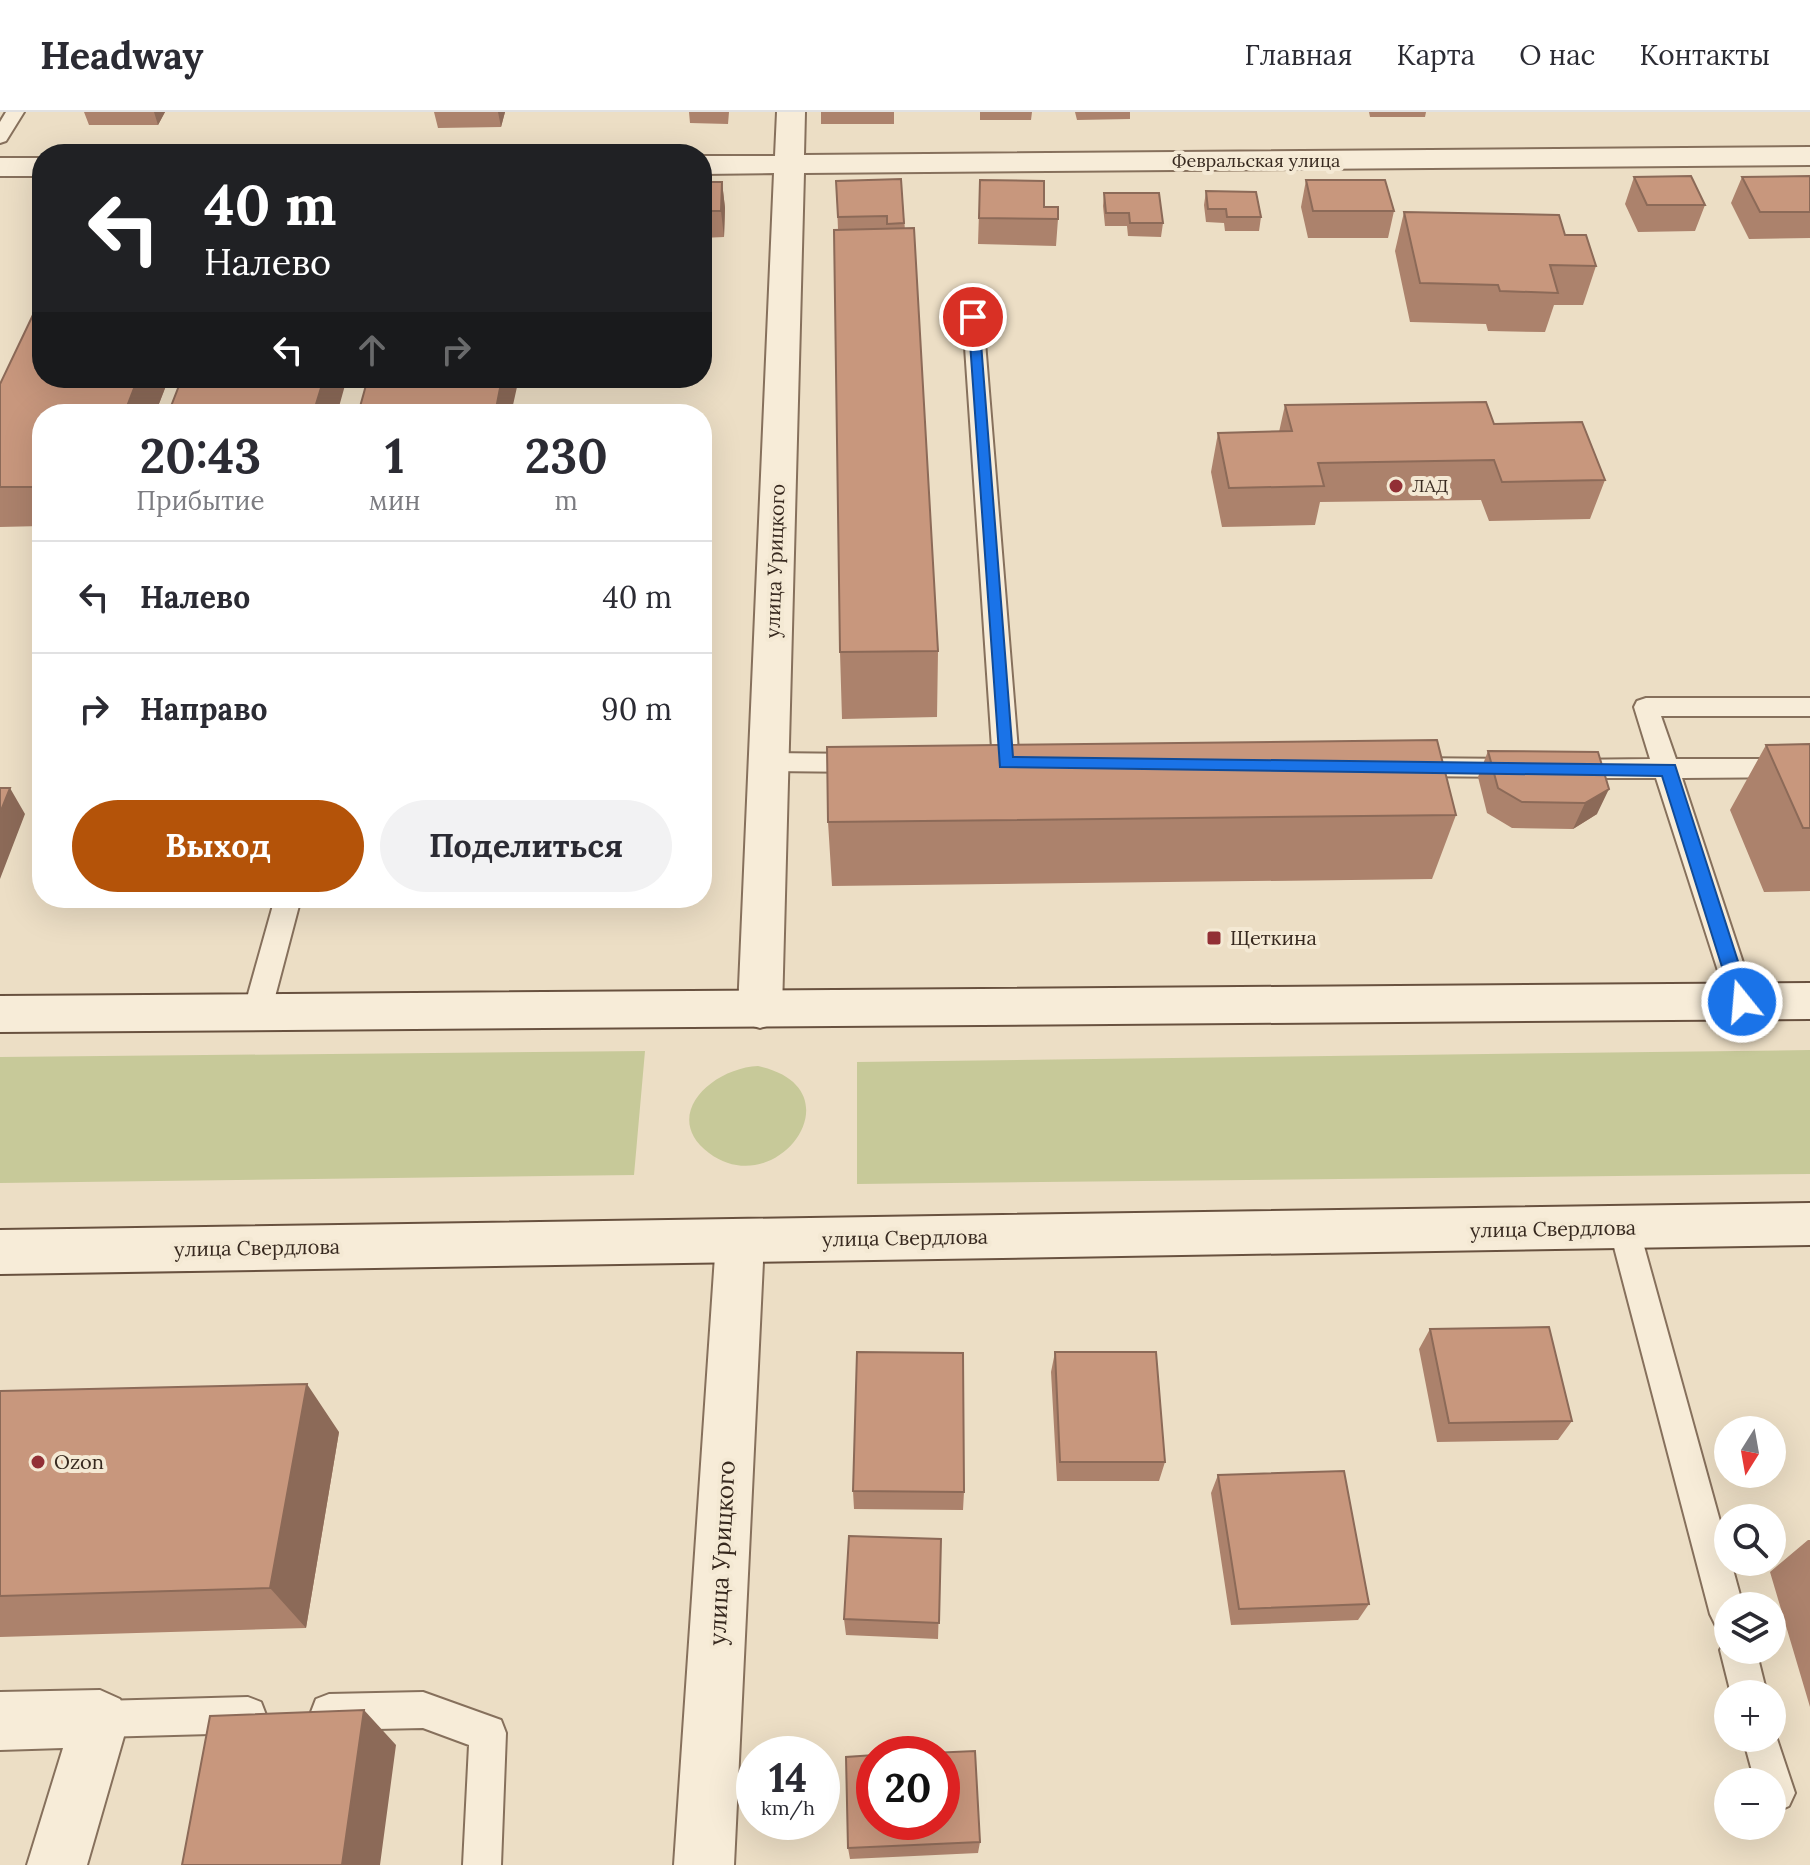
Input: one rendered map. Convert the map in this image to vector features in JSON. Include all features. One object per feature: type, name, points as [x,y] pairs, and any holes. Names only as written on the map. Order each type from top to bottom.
[{"type":"street","name":"улица Урицкого","points":[[760,1010],[791,112]]},
{"type":"street","name":"Февральская улица","points":[[712,165],[1810,156]]},
{"type":"street","points":[[0,167],[32,167]]},
{"type":"street","points":[[0,1014],[1810,1001]]},
{"type":"street","name":"улица Свердлова","points":[[0,1252],[1810,1224]]},
{"type":"street","name":"улица Урицкого","points":[[704,1865],[740,1241]]},
{"type":"street","points":[[0,1721],[100,1719],[57,1865]]},
{"type":"lane","points":[[0,137],[15,112]]},
{"type":"lane","points":[[973,317],[1006,763]]},
{"type":"lane","points":[[1742,1002],[1646,707],[1810,707]]},
{"type":"lane","points":[[768,762],[895,763]]},
{"type":"lane","points":[[974,763],[1037,763]]},
{"type":"lane","points":[[1385,767],[1810,768]]},
{"type":"lane","points":[[257,1012],[285,908]]},
{"type":"lane","points":[[1624,1228],[1722,1592]]},
{"type":"lane","points":[[100,1719],[423,1710],[488,1733],[482,1865]]},
{"type":"green space","points":[[1810,1050],[1810,1174],[857,1184],[857,1062]]},
{"type":"green space","points":[[645,1051],[634,1175],[0,1183],[0,1057]]},
{"type":"green space","points":[[758,1066],[788,1078],[803,1096],[806,1117],[798,1137],[782,1154],[760,1164],[735,1165],[709,1153],[695,1139],[690,1124],[691,1110],[698,1096],[724,1075]]},
{"type":"building","points":[[1691,176],[1705,205],[1647,205],[1634,177]]},
{"type":"building","points":[[1810,176],[1810,212],[1760,212],[1742,177]]},
{"type":"building","points":[[901,179],[904,223],[887,224],[887,216],[838,217],[836,181]]},
{"type":"building","points":[[980,180],[1044,181],[1044,207],[1058,207],[1058,219],[979,218]]},
{"type":"building","points":[[1306,180],[1385,180],[1394,211],[1313,211]]},
{"type":"building","points":[[712,182],[722,182],[721,211],[712,211]]},
{"type":"building","points":[[1206,191],[1256,192],[1261,217],[1227,217],[1226,209],[1208,209]]},
{"type":"building","points":[[1104,193],[1159,193],[1163,223],[1130,223],[1129,213],[1106,213]]},
{"type":"building","points":[[1404,212],[1559,215],[1565,235],[1586,235],[1596,266],[1550,265],[1558,293],[1500,291],[1498,285],[1420,283]]},
{"type":"building","points":[[914,228],[938,651],[840,652],[834,230]]},
{"type":"building","points":[[32,317],[32,388],[134,388],[128,404],[32,404],[32,487],[0,487],[0,384]]},
{"type":"building","points":[[178,388],[321,388],[316,404],[172,404]]},
{"type":"building","points":[[365,388],[500,388],[497,404],[361,404]]},
{"type":"building","points":[[1486,402],[1494,424],[1582,422],[1605,480],[1502,482],[1494,460],[1318,463],[1324,486],[1229,488],[1218,433],[1292,431],[1285,405]]},
{"type":"building","points":[[1437,740],[1456,815],[828,822],[827,747]]},
{"type":"building","points":[[1810,744],[1810,828],[1803,828],[1766,745]]},
{"type":"building","points":[[1488,751],[1598,752],[1609,789],[1585,803],[1522,802],[1498,788]]},
{"type":"building","points":[[0,788],[10,788],[0,813]]},
{"type":"building","points":[[1549,1327],[1572,1421],[1449,1423],[1430,1329]]},
{"type":"building","points":[[857,1352],[963,1353],[964,1492],[853,1491]]},
{"type":"building","points":[[1055,1352],[1156,1352],[1165,1462],[1060,1462]]},
{"type":"building","points":[[307,1384],[270,1588],[0,1596],[0,1391]]},
{"type":"building","points":[[1344,1471],[1369,1604],[1239,1609],[1218,1475]]},
{"type":"building","points":[[849,1536],[941,1539],[939,1623],[844,1619]]},
{"type":"building","points":[[364,1710],[342,1865],[182,1865],[210,1716]]},
{"type":"building","points":[[975,1751],[980,1842],[848,1848],[846,1757],[856,1756],[856,1840],[960,1840],[960,1752]]},
{"type":"place","name":"ЛАД","points":[[1396,486]]},
{"type":"place","name":"Щеткина","points":[[1214,938]]},
{"type":"place","name":"Ozon","points":[[38,1462]]},
{"type":"route","points":[[973,317],[1006,763],[1669,770],[1742,1002]]}]
